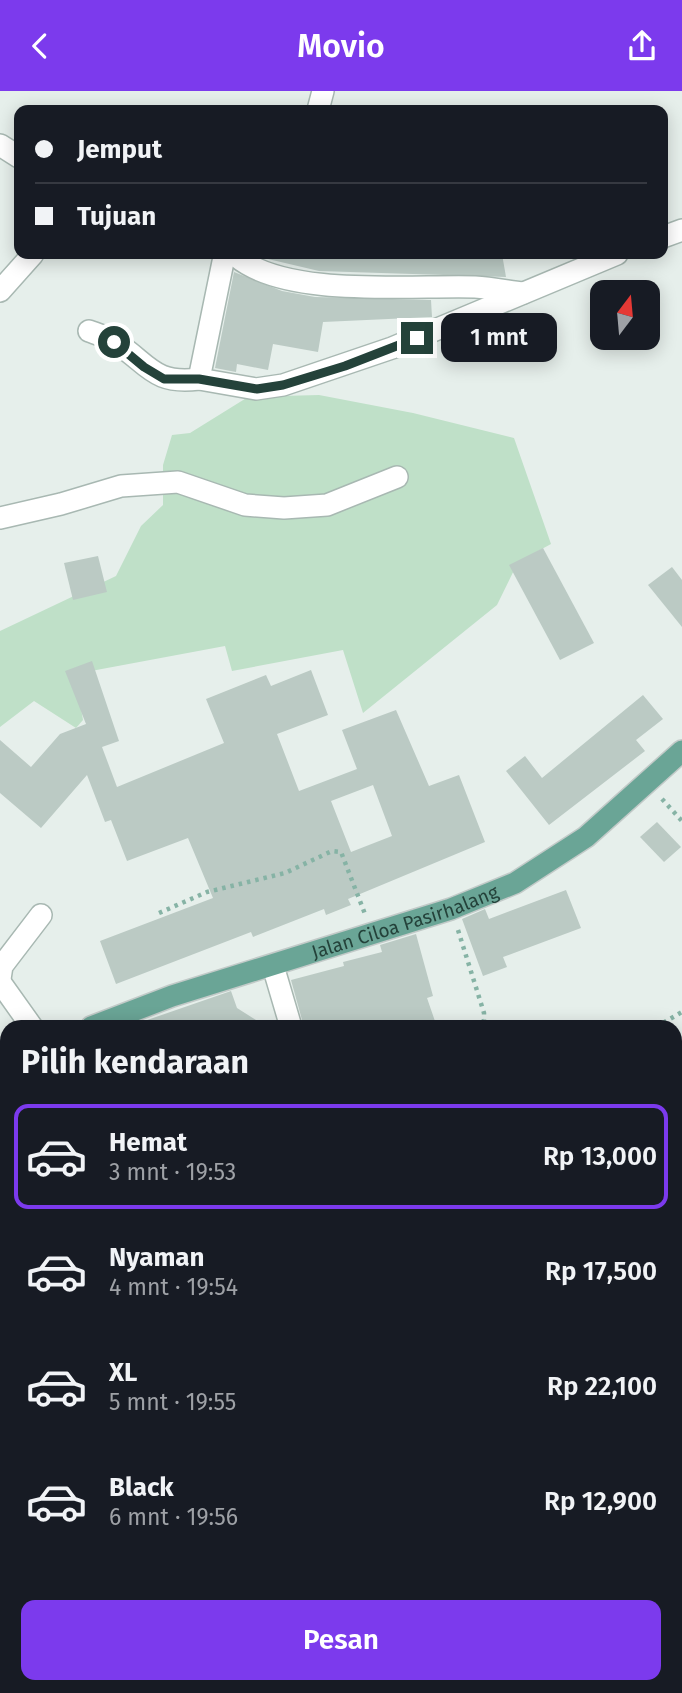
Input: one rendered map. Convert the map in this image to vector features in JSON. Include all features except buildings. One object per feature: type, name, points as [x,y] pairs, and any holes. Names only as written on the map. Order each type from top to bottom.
[{"type":"main road","name":"Jalan Ciloa Pasirhalang","points":[[109,1020],[172,996],[452,909],[515,883],[569,849],[682,751]]},
{"type":"street","points":[[0,291],[29,259]]},
{"type":"street","points":[[199,379],[229,259]]},
{"type":"street","points":[[236,259],[252,269],[276,277],[344,286],[479,287],[523,293]]},
{"type":"street","points":[[89,331],[114,342],[144,367],[164,379],[199,379],[257,389],[283,385],[392,348],[605,259]]},
{"type":"street","points":[[0,518],[61,504],[121,485],[178,482],[246,505],[284,508],[327,505],[397,477]]},
{"type":"street","points":[[27,1020],[0,980],[2,966],[41,915]]},
{"type":"street","points":[[273,966],[289,1020]]},
{"type":"path","points":[[648,783],[682,821]]},
{"type":"path","points":[[159,913],[206,892],[285,873],[332,851],[341,852],[373,935]]},
{"type":"path","points":[[452,909],[484,1020]]},
{"type":"green space","points":[[319,395],[413,413],[514,438],[551,544],[518,562],[497,605],[363,713],[343,650],[232,671],[225,646],[75,674],[83,720],[76,728],[34,701],[0,727],[0,631],[116,576],[141,526],[163,505],[163,465],[172,435],[190,433],[248,397]]},
{"type":"route","points":[[114,342],[144,367],[164,379],[199,379],[257,389],[283,385],[345,366],[417,338]]}]
